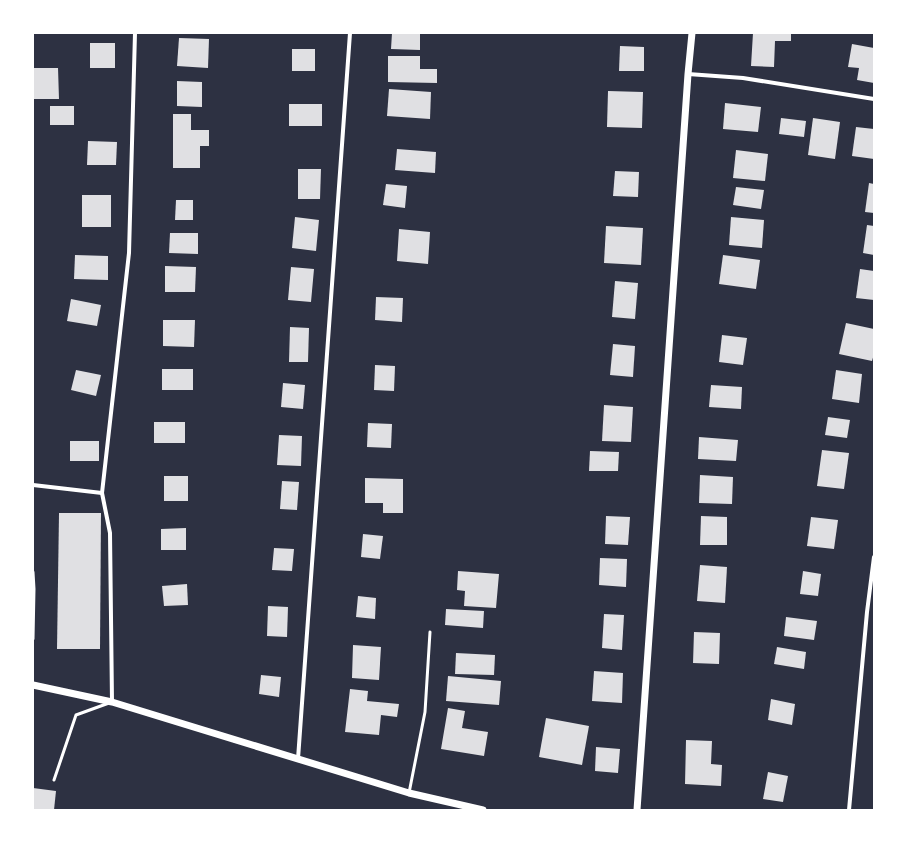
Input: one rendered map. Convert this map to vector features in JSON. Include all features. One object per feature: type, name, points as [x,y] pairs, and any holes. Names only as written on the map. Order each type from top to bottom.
[{"type":"street","points":[[112,702],[110,533],[102,493],[129,253],[135,33]]},
{"type":"street","points":[[298,759],[350,33]]},
{"type":"street","points":[[637,810],[692,33]]},
{"type":"street","points":[[688,74],[743,78],[874,99]]},
{"type":"street","points":[[33,485],[102,493]]},
{"type":"street","points":[[849,810],[867,612],[874,557]]},
{"type":"street","points":[[33,685],[112,702],[409,793],[483,810]]},
{"type":"lane","points":[[33,572],[33,639]]},
{"type":"lane","points":[[409,793],[425,712],[430,632]]},
{"type":"lane","points":[[54,780],[76,715],[112,702]]},
{"type":"building","points":[[392,33],[420,33],[420,50],[391,49]]},
{"type":"building","points":[[753,33],[791,33],[791,41],[775,41],[774,67],[751,66]]},
{"type":"building","points":[[179,38],[209,39],[208,68],[177,66]]},
{"type":"building","points":[[90,43],[115,43],[115,68],[90,68]]},
{"type":"building","points":[[852,44],[874,48],[874,83],[857,80],[859,68],[848,67]]},
{"type":"building","points":[[620,46],[644,47],[644,71],[619,71]]},
{"type":"building","points":[[292,49],[315,49],[315,71],[292,71]]},
{"type":"building","points":[[388,56],[420,56],[420,69],[437,69],[437,83],[388,82]]},
{"type":"building","points":[[33,68],[58,68],[59,99],[33,99]]},
{"type":"building","points":[[177,81],[202,82],[202,107],[177,106]]},
{"type":"building","points":[[389,89],[431,92],[430,119],[387,116]]},
{"type":"building","points":[[608,91],[643,92],[642,128],[607,127]]},
{"type":"building","points":[[725,103],[761,107],[758,132],[723,129]]},
{"type":"building","points":[[289,104],[322,104],[322,126],[289,126]]},
{"type":"building","points":[[50,106],[74,106],[74,125],[50,125]]},
{"type":"building","points":[[173,114],[191,114],[191,130],[209,130],[209,146],[200,146],[200,168],[173,168]]},
{"type":"building","points":[[781,118],[806,121],[804,137],[779,134]]},
{"type":"building","points":[[813,118],[840,122],[835,159],[808,155]]},
{"type":"building","points":[[856,127],[874,129],[874,159],[852,156]]},
{"type":"building","points":[[88,141],[117,142],[116,165],[87,165]]},
{"type":"building","points":[[397,149],[436,152],[435,173],[395,170]]},
{"type":"building","points":[[736,150],[768,154],[765,181],[733,178]]},
{"type":"building","points":[[298,169],[321,169],[320,199],[298,199]]},
{"type":"building","points":[[615,171],[639,172],[638,197],[613,196]]},
{"type":"building","points":[[869,183],[874,184],[874,213],[865,212]]},
{"type":"building","points":[[386,184],[407,186],[405,208],[383,205]]},
{"type":"building","points":[[736,187],[764,190],[761,209],[733,205]]},
{"type":"building","points":[[82,195],[111,195],[111,227],[82,227]]},
{"type":"building","points":[[176,200],[193,200],[193,220],[175,220]]},
{"type":"building","points":[[295,217],[319,220],[316,251],[292,248]]},
{"type":"building","points":[[731,217],[764,220],[762,248],[729,245]]},
{"type":"building","points":[[867,225],[874,226],[874,255],[863,253]]},
{"type":"building","points":[[606,226],[643,228],[641,265],[604,263]]},
{"type":"building","points":[[399,229],[430,232],[428,264],[397,261]]},
{"type":"building","points":[[170,233],[198,233],[198,254],[169,253]]},
{"type":"building","points":[[75,255],[108,256],[108,280],[74,279]]},
{"type":"building","points":[[723,255],[760,260],[756,289],[719,284]]},
{"type":"building","points":[[165,266],[196,267],[195,292],[165,292]]},
{"type":"building","points":[[291,267],[314,269],[311,302],[288,300]]},
{"type":"building","points":[[860,269],[874,271],[874,300],[856,298]]},
{"type":"building","points":[[615,281],[638,283],[635,319],[612,317]]},
{"type":"building","points":[[376,297],[403,298],[402,322],[375,320]]},
{"type":"building","points":[[71,299],[101,305],[97,326],[67,321]]},
{"type":"building","points":[[163,320],[195,320],[194,347],[163,346]]},
{"type":"building","points":[[846,323],[874,329],[874,354],[872,361],[839,354]]},
{"type":"building","points":[[290,327],[309,328],[308,362],[289,362]]},
{"type":"building","points":[[722,335],[747,338],[743,365],[719,362]]},
{"type":"building","points":[[613,344],[635,346],[633,377],[610,375]]},
{"type":"building","points":[[375,365],[395,366],[394,391],[374,390]]},
{"type":"building","points":[[162,369],[193,369],[193,390],[162,390]]},
{"type":"building","points":[[76,370],[101,375],[96,396],[71,390]]},
{"type":"building","points":[[836,370],[862,374],[859,403],[832,399]]},
{"type":"building","points":[[283,383],[305,385],[303,409],[281,407]]},
{"type":"building","points":[[711,385],[742,387],[741,409],[709,407]]},
{"type":"building","points":[[604,405],[633,407],[631,442],[602,441]]},
{"type":"building","points":[[828,417],[850,420],[847,438],[825,435]]},
{"type":"building","points":[[154,422],[185,422],[185,443],[154,443]]},
{"type":"building","points":[[368,423],[392,424],[391,448],[367,447]]},
{"type":"building","points":[[279,435],[302,436],[301,466],[277,465]]},
{"type":"building","points":[[699,437],[738,440],[736,461],[698,459]]},
{"type":"building","points":[[70,441],[99,441],[99,461],[70,461]]},
{"type":"building","points":[[822,450],[849,453],[844,489],[817,486]]},
{"type":"building","points":[[590,451],[619,452],[618,471],[589,471]]},
{"type":"building","points":[[700,475],[733,477],[732,504],[699,503]]},
{"type":"building","points":[[164,476],[188,476],[188,501],[164,501]]},
{"type":"building","points":[[365,478],[403,479],[403,513],[383,513],[383,503],[365,503]]},
{"type":"building","points":[[282,481],[299,482],[297,510],[280,509]]},
{"type":"building","points":[[59,513],[101,513],[100,649],[57,649]]},
{"type":"building","points":[[606,516],[630,517],[628,545],[605,544]]},
{"type":"building","points":[[701,516],[727,517],[727,545],[700,545]]},
{"type":"building","points":[[811,517],[838,520],[834,549],[807,546]]},
{"type":"building","points":[[186,528],[186,550],[161,550],[161,529]]},
{"type":"building","points":[[363,534],[383,536],[380,559],[361,557]]},
{"type":"building","points":[[274,548],[294,549],[292,571],[272,570]]},
{"type":"building","points":[[600,558],[627,559],[626,587],[599,585]]},
{"type":"building","points":[[700,565],[727,567],[725,603],[697,601]]},
{"type":"building","points":[[458,571],[499,574],[496,608],[464,606],[465,591],[457,590]]},
{"type":"building","points":[[803,571],[821,574],[818,596],[800,594]]},
{"type":"building","points":[[187,584],[188,605],[164,606],[162,586]]},
{"type":"building","points":[[358,596],[376,598],[375,619],[356,617]]},
{"type":"building","points":[[268,606],[288,607],[287,637],[267,636]]},
{"type":"building","points":[[446,609],[484,611],[483,628],[445,625]]},
{"type":"building","points":[[604,614],[624,615],[622,650],[602,648]]},
{"type":"building","points":[[786,617],[817,621],[814,640],[784,636]]},
{"type":"building","points":[[694,632],[720,633],[719,664],[693,663]]},
{"type":"building","points":[[353,645],[381,647],[379,680],[352,678]]},
{"type":"building","points":[[777,647],[806,652],[804,669],[774,664]]},
{"type":"building","points":[[456,653],[495,655],[494,675],[455,674]]},
{"type":"building","points":[[594,671],[623,673],[622,703],[592,701]]},
{"type":"building","points":[[261,675],[281,677],[279,697],[259,694]]},
{"type":"building","points":[[448,676],[501,681],[499,705],[446,701]]},
{"type":"building","points":[[350,689],[368,691],[367,701],[399,704],[397,717],[381,715],[379,735],[345,732]]},
{"type":"building","points":[[771,699],[795,704],[792,725],[768,720]]},
{"type":"building","points":[[448,708],[465,711],[462,728],[488,732],[484,756],[441,749]]},
{"type":"building","points":[[546,718],[589,726],[582,765],[539,757]]},
{"type":"building","points":[[686,740],[712,741],[711,764],[722,765],[721,786],[685,784]]},
{"type":"building","points":[[596,747],[620,749],[618,773],[595,771]]},
{"type":"building","points":[[768,772],[788,776],[783,802],[763,799]]},
{"type":"building","points":[[33,788],[56,791],[54,810],[33,810]]}]
